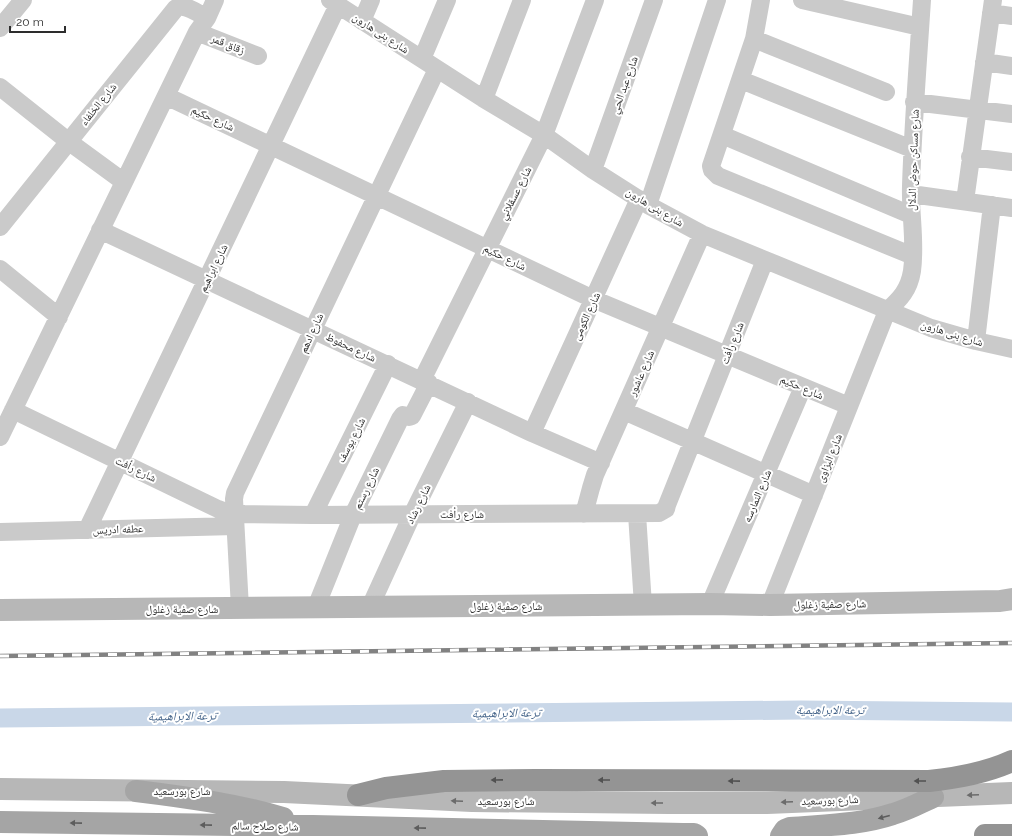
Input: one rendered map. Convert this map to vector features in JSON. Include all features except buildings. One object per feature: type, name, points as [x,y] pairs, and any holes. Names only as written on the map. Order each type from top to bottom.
[{"type":"highway","points":[[358,795],[386,788],[444,781],[929,781],[964,776],[1012,761]]},
{"type":"highway","points":[[983,836],[1012,835]]},
{"type":"main road","points":[[136,791],[181,796],[226,804],[313,826]]},
{"type":"main road","points":[[781,836],[785,830],[790,828],[874,820],[894,814],[932,796]]},
{"type":"main road","name":"شارع صلاح سالم","points":[[0,822],[676,833],[694,834],[697,836]]},
{"type":"main road","points":[[983,836],[1012,829]]},
{"type":"street","points":[[0,28],[23,0]]},
{"type":"street","points":[[0,437],[100,230],[215,0]]},
{"type":"street","points":[[362,21],[371,0]]},
{"type":"street","name":"شارع ادهم","points":[[240,608],[234,499],[235,493],[377,195],[430,64],[447,0]]},
{"type":"street","points":[[484,99],[522,0]]},
{"type":"street","name":"شارع عسقلاني","points":[[425,382],[487,248],[544,135],[595,0]]},
{"type":"street","name":"شارع عبد الحي","points":[[593,170],[654,0]]},
{"type":"street","name":"شارع الكومى","points":[[532,432],[593,299],[644,202],[717,0]]},
{"type":"street","points":[[761,0],[754,39],[711,166],[714,174],[913,256]]},
{"type":"street","points":[[802,0],[920,27]]},
{"type":"street","name":"شارع مساكن حوض الدلال","points":[[887,311],[902,297],[912,272],[912,149],[922,0]]},
{"type":"street","name":"شارع بنى هارون","points":[[334,3],[484,99],[544,135],[593,170],[644,202],[702,234],[931,328],[976,342],[1012,349]]},
{"type":"street","name":"شارع ابراهيم","points":[[88,530],[271,145],[334,3]]},
{"type":"street","name":"شارع الخلفاء","points":[[0,227],[178,6],[183,6],[202,25]]},
{"type":"street","points":[[965,201],[970,156],[992,6],[1012,16]]},
{"type":"street","name":"زقاق قمر","points":[[202,25],[258,56]]},
{"type":"street","points":[[754,39],[886,92]]},
{"type":"street","points":[[984,62],[1012,66]]},
{"type":"street","points":[[740,80],[912,149]]},
{"type":"street","points":[[0,88],[124,182]]},
{"type":"street","name":"شارع حكيم","points":[[166,96],[593,299],[849,406]]},
{"type":"street","points":[[914,102],[1012,114]]},
{"type":"street","points":[[722,135],[912,215]]},
{"type":"street","points":[[970,156],[1012,162]]},
{"type":"street","points":[[911,194],[1012,208]]},
{"type":"street","points":[[976,342],[992,205]]},
{"type":"street","name":"شارع محفوظ","points":[[100,230],[601,463]]},
{"type":"street","name":"شارع عاشور","points":[[584,514],[590,488],[702,234]]},
{"type":"street","name":"شارع رأفت","points":[[13,410],[218,509],[235,519],[313,515],[659,513],[666,509],[765,260]]},
{"type":"street","points":[[0,269],[59,317]]},
{"type":"street","name":"شارع البزاوى","points":[[770,605],[887,311]]},
{"type":"street","name":"شارع يوسف","points":[[313,515],[388,364]]},
{"type":"street","name":"شارع رستم","points":[[316,607],[353,515],[401,416],[412,416],[425,382]]},
{"type":"street","name":"شارع النمارسه","points":[[710,604],[803,387]]},
{"type":"street","name":"شارع رشاد","points":[[370,607],[412,515],[468,402]]},
{"type":"street","points":[[624,411],[814,495]]},
{"type":"street","points":[[637,514],[643,605]]},
{"type":"street","name":"عطفه ادريس","points":[[0,532],[88,530],[235,519]]},
{"type":"street","name":"شارع صفية زغلول","points":[[0,610],[710,604],[770,605],[984,601],[1012,599]]},
{"type":"street","name":"شارع بورسعيد","points":[[0,789],[255,791],[472,801],[669,803],[767,803],[1012,793]]},
{"type":"waterway","name":"ترعة الابراهيمية","points":[[0,718],[800,710],[1012,712]]},
{"type":"railway","points":[[0,656],[1012,643]]}]
